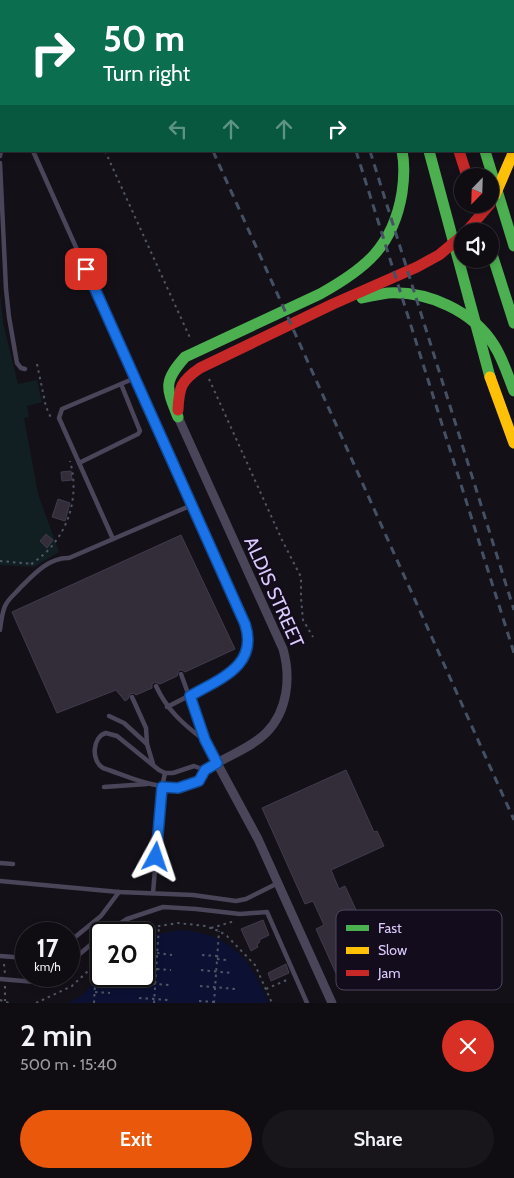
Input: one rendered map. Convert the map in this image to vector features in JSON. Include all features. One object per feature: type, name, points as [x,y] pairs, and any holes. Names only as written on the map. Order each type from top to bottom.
[{"type":"highway","points":[[429,152],[490,376],[514,443]]},
{"type":"highway","points":[[459,152],[464,168]]},
{"type":"highway","points":[[484,152],[514,246]]},
{"type":"highway","points":[[499,187],[514,152]]},
{"type":"highway","points":[[178,417],[169,395],[168,382],[170,373],[185,356],[319,295],[353,275],[371,260],[380,249],[397,218],[402,198],[403,157]]},
{"type":"highway","points":[[474,223],[482,213]]},
{"type":"highway","points":[[178,417],[179,392],[183,380],[200,368],[333,304],[417,267],[439,255],[454,243]]},
{"type":"highway","points":[[496,268],[514,323]]},
{"type":"highway","points":[[333,304],[394,293],[444,302],[461,312],[490,338],[514,391]]},
{"type":"street","name":"ALDIS STREET","points":[[178,417],[283,649],[288,673],[283,706],[267,732],[258,740],[217,763]]},
{"type":"street","points":[[217,763],[258,840],[332,1003]]},
{"type":"lane","points":[[33,152],[245,624],[248,642],[244,657],[234,670],[167,707]]},
{"type":"lane","points":[[0,163],[4,261],[9,317],[17,363],[21,368],[25,369]]},
{"type":"lane","points":[[113,539],[59,418],[62,409],[135,378]]},
{"type":"lane","points":[[79,463],[138,434],[140,431],[121,384]]},
{"type":"lane","points":[[0,630],[7,602],[29,578],[47,565],[62,557],[69,558],[192,505]]},
{"type":"lane","points":[[181,674],[205,740],[217,763],[205,770],[199,781],[178,788],[149,784],[98,765],[94,755],[98,737],[106,733],[117,736],[165,773],[179,772],[194,766],[205,770]]},
{"type":"lane","points":[[156,686],[167,707],[183,724],[205,740]]},
{"type":"lane","points":[[132,697],[146,728],[154,766]]},
{"type":"lane","points":[[110,716],[124,723],[148,744]]},
{"type":"lane","points":[[153,893],[162,787],[165,773]]},
{"type":"lane","points":[[104,786],[149,784]]},
{"type":"lane","points":[[0,863],[13,864]]},
{"type":"lane","points":[[0,881],[241,901],[278,883]]},
{"type":"lane","points":[[80,933],[101,916],[119,892]]},
{"type":"lane","points":[[122,922],[163,908],[196,909],[240,914],[267,912],[307,1003]]},
{"type":"lane","points":[[80,954],[90,945]]},
{"type":"lane","points":[[0,956],[15,957]]},
{"type":"lane","points":[[0,978],[15,980]]},
{"type":"path","points":[[105,152],[194,345]]},
{"type":"path","points":[[37,364],[46,407],[54,424]]},
{"type":"path","points":[[206,371],[282,540],[301,577],[303,620],[313,637]]},
{"type":"path","points":[[32,564],[59,537],[68,517],[74,488],[69,459]]},
{"type":"path","points":[[0,561],[47,565]]},
{"type":"path","points":[[211,928],[237,920]]},
{"type":"path","points":[[155,928],[187,923],[211,928],[227,936],[251,960],[258,970],[272,1003]]},
{"type":"path","points":[[159,926],[155,984],[170,985]]},
{"type":"path","points":[[199,1001],[214,1003],[219,931]]},
{"type":"path","points":[[157,954],[172,954]]},
{"type":"path","points":[[202,955],[227,960]]},
{"type":"path","points":[[156,969],[171,970]]},
{"type":"path","points":[[36,1003],[72,986],[90,970]]},
{"type":"path","points":[[201,970],[231,973]]},
{"type":"path","points":[[266,989],[295,976]]},
{"type":"path","points":[[200,986],[236,988]]},
{"type":"path","points":[[94,1003],[95,987]]},
{"type":"path","points":[[154,1003],[155,987]]},
{"type":"path","points":[[95,992],[110,993]]},
{"type":"path","points":[[139,998],[169,1000]]},
{"type":"path","points":[[0,1000],[9,1003]]},
{"type":"shaded area","points":[[0,293],[3,323],[18,384],[37,380],[42,402],[27,406],[29,417],[24,418],[38,494],[59,552],[34,567],[0,565]]},
{"type":"shaded area","points":[[181,930],[214,937],[226,943],[246,961],[262,987],[269,1003],[67,1003],[84,993],[90,986],[155,987],[155,935]]},
{"type":"building","points":[[71,471],[72,480],[62,481],[61,472]]},
{"type":"building","points":[[58,499],[70,503],[65,521],[52,517]]},
{"type":"building","points":[[46,534],[53,540],[47,548],[40,541]]},
{"type":"building","points":[[181,535],[235,649],[185,672],[179,670],[177,676],[160,684],[155,682],[152,684],[152,688],[136,695],[130,694],[125,701],[116,690],[57,713],[12,612]]},
{"type":"building","points":[[346,770],[374,832],[377,831],[384,846],[331,870],[339,889],[345,886],[356,910],[336,910],[336,973],[316,929],[324,925],[313,901],[305,904],[262,808]]},
{"type":"building","points":[[263,920],[269,935],[259,940],[258,947],[251,951],[241,929]]},
{"type":"building","points":[[286,964],[289,973],[271,981],[268,973]]},
{"type":"railway","points":[[213,152],[514,820]]},
{"type":"railway","points":[[356,152],[514,653]]},
{"type":"railway","points":[[370,152],[514,610]]},
{"type":"traffic: fast","points":[[178,417],[169,391],[169,385],[173,373],[185,357],[320,294],[351,275],[374,254],[384,242],[398,212],[404,177],[402,152]]},
{"type":"traffic: fast","points":[[429,152],[490,377]]},
{"type":"traffic: fast","points":[[485,152],[514,246]]},
{"type":"traffic: fast","points":[[496,268],[514,323]]},
{"type":"traffic: fast","points":[[362,298],[388,293],[403,293],[434,300],[462,313],[474,322],[494,345],[514,391]]},
{"type":"traffic: slow","points":[[499,186],[514,152]]},
{"type":"traffic: slow","points":[[490,377],[514,443]]},
{"type":"traffic: jam","points":[[459,152],[464,168]]},
{"type":"traffic: jam","points":[[474,223],[482,213]]},
{"type":"traffic: jam","points":[[178,410],[182,385],[200,368],[333,304],[417,267],[439,255],[454,243]]},
{"type":"route","points":[[86,269],[245,624],[248,636],[248,647],[242,662],[229,674],[190,696],[205,740],[217,763],[205,770],[199,781],[178,788],[162,787],[156,857]]}]
